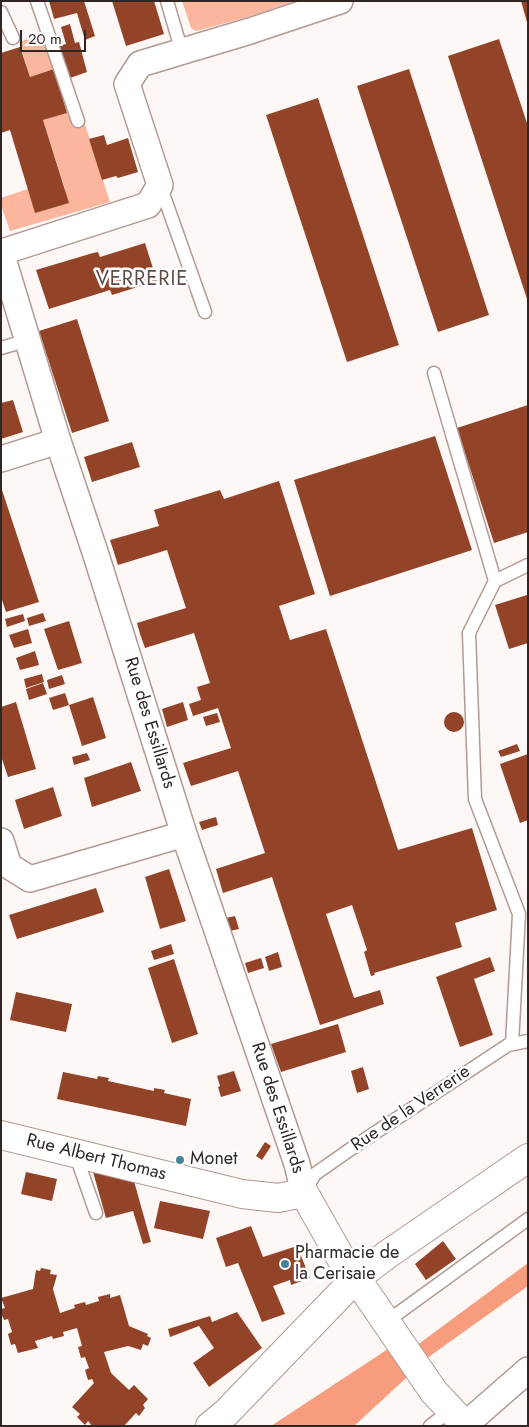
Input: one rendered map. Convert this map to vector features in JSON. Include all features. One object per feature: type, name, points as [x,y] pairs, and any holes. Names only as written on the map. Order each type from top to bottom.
[{"type":"street","points":[[1,252],[148,205],[160,185],[127,84],[140,64],[250,31],[340,1]]},
{"type":"street","name":"Rue des Essillards","points":[[1,252],[58,441],[184,834],[297,1164],[304,1193]]},
{"type":"street","points":[[1,459],[58,441]]},
{"type":"street","points":[[1,841],[9,866],[30,879],[184,834]]},
{"type":"street","name":"Rue Albert Thomas","points":[[3,1131],[75,1153],[242,1194],[278,1198],[304,1193]]},
{"type":"street","points":[[210,1426],[226,1413],[356,1278],[528,1158]]},
{"type":"street","points":[[304,1193],[342,1260],[449,1416],[528,1370]]},
{"type":"lane","points":[[37,1],[78,121]]},
{"type":"lane","points":[[167,1],[182,52]]},
{"type":"lane","points":[[1,12],[13,38]]},
{"type":"lane","points":[[160,185],[205,312]]},
{"type":"lane","points":[[1,348],[28,340]]},
{"type":"lane","points":[[434,373],[495,581]]},
{"type":"lane","points":[[512,1044],[518,914],[475,799],[473,698],[469,632],[495,581],[528,565]]},
{"type":"lane","name":"Rue de la Verrerie","points":[[304,1193],[315,1174],[508,1045],[528,1041]]},
{"type":"lane","points":[[75,1153],[96,1213]]},
{"type":"lane","points":[[388,1325],[528,1219]]},
{"type":"shaded area","points":[[182,1],[296,1],[248,17],[196,31],[191,28]]},
{"type":"shaded area","points":[[43,34],[54,69],[30,77],[19,42]]},
{"type":"shaded area","points":[[80,109],[110,202],[10,231],[1,205],[1,198],[28,189],[65,189],[43,120]]},
{"type":"shaded area","points":[[528,1263],[528,1286],[430,1356],[354,1426],[271,1426],[388,1349],[397,1360]]},
{"type":"building","points":[[49,1],[84,1],[95,36],[85,40],[77,13],[54,19]]},
{"type":"building","points":[[112,1],[154,1],[164,34],[126,46]]},
{"type":"building","points":[[521,1],[528,1],[528,22],[527,22]]},
{"type":"building","points":[[70,24],[75,43],[79,42],[87,72],[70,78],[59,46],[66,44],[61,27]]},
{"type":"building","points":[[499,39],[528,126],[527,299],[448,56]]},
{"type":"building","points":[[20,47],[30,77],[54,69],[67,113],[43,120],[69,203],[35,213],[10,130],[1,133],[1,53]]},
{"type":"building","points":[[409,69],[489,315],[438,332],[357,86]]},
{"type":"building","points":[[318,98],[399,345],[347,362],[266,115]]},
{"type":"building","points":[[104,135],[107,145],[128,138],[138,172],[118,178],[116,176],[102,180],[89,139]]},
{"type":"building","points":[[145,243],[157,281],[112,295],[110,290],[49,309],[36,270],[93,253],[98,252],[100,257]]},
{"type":"building","points":[[77,319],[109,421],[72,433],[39,331]]},
{"type":"building","points":[[13,400],[23,432],[1,439],[1,403]]},
{"type":"building","points":[[528,405],[528,532],[494,543],[457,428]]},
{"type":"building","points":[[435,436],[472,550],[330,596],[294,480]]},
{"type":"building","points":[[132,442],[140,467],[92,482],[84,457]]},
{"type":"building","points":[[279,481],[315,594],[279,606],[290,640],[326,629],[398,850],[472,828],[497,910],[455,923],[462,947],[374,973],[375,975],[371,976],[364,952],[367,950],[352,905],[326,914],[354,998],[380,990],[384,1004],[320,1025],[272,877],[223,893],[216,869],[265,853],[238,771],[191,786],[183,763],[231,748],[218,708],[193,716],[189,704],[201,700],[197,687],[210,683],[194,633],[145,648],[140,634],[137,623],[186,608],[167,550],[118,565],[110,540],[159,526],[154,510],[220,490],[224,499]]},
{"type":"building","points":[[1,487],[39,602],[6,612],[1,597]]},
{"type":"building","points":[[527,595],[528,643],[509,649],[495,605]]},
{"type":"building","points":[[43,613],[46,621],[29,626],[27,618]]},
{"type":"building","points":[[23,614],[25,621],[7,627],[5,619]]},
{"type":"building","points":[[69,621],[82,663],[58,670],[44,629]]},
{"type":"building","points":[[28,629],[32,643],[14,648],[9,635]]},
{"type":"building","points":[[35,651],[39,665],[20,670],[16,658]]},
{"type":"building","points":[[42,674],[44,682],[26,688],[24,679]]},
{"type":"building","points":[[62,675],[65,684],[49,689],[47,680]]},
{"type":"building","points":[[43,683],[47,694],[29,700],[26,689]]},
{"type":"building","points":[[65,693],[69,705],[53,710],[49,698]]},
{"type":"building","points":[[93,697],[106,738],[82,746],[69,705]]},
{"type":"building","points":[[16,702],[36,769],[8,777],[1,756],[1,707]]},
{"type":"building","points":[[183,702],[188,720],[167,727],[162,709]]},
{"type":"building","points":[[454,712],[461,715],[464,722],[461,729],[454,732],[447,729],[444,722],[447,715]]},
{"type":"building","points":[[217,713],[220,722],[206,726],[203,717]]},
{"type":"building","points":[[517,744],[520,751],[501,757],[498,751]]},
{"type":"building","points":[[87,753],[90,760],[74,765],[72,757]]},
{"type":"building","points":[[528,754],[528,820],[520,823],[500,764]]},
{"type":"building","points":[[131,762],[141,791],[92,807],[84,778]]},
{"type":"building","points":[[53,787],[62,816],[24,829],[15,800]]},
{"type":"building","points":[[216,817],[218,825],[202,830],[199,822]]},
{"type":"building","points":[[169,869],[186,921],[160,929],[145,877]]},
{"type":"building","points":[[96,888],[104,912],[17,939],[9,915]]},
{"type":"building","points":[[235,916],[239,929],[230,931],[226,918]]},
{"type":"building","points":[[171,944],[174,954],[154,960],[151,951]]},
{"type":"building","points":[[278,952],[282,967],[269,971],[265,957]]},
{"type":"building","points":[[490,957],[495,971],[474,979],[493,1035],[460,1047],[436,977]]},
{"type":"building","points":[[261,958],[264,968],[248,973],[245,963]]},
{"type":"building","points":[[174,959],[198,1034],[172,1043],[148,968]]},
{"type":"building","points":[[16,992],[72,1004],[66,1032],[10,1020]]},
{"type":"building","points":[[338,1024],[346,1052],[281,1072],[271,1044]]},
{"type":"building","points":[[363,1067],[369,1089],[357,1093],[351,1071]]},
{"type":"building","points":[[234,1071],[241,1091],[221,1097],[217,1076]]},
{"type":"building","points":[[63,1072],[97,1079],[98,1076],[109,1078],[108,1081],[154,1091],[154,1088],[165,1090],[164,1093],[191,1099],[186,1126],[57,1099]]},
{"type":"building","points":[[265,1142],[271,1146],[262,1160],[256,1156]]},
{"type":"building","points":[[26,1172],[57,1179],[52,1201],[21,1194]]},
{"type":"building","points":[[93,1172],[134,1181],[151,1242],[143,1244],[133,1211],[106,1218]]},
{"type":"building","points":[[160,1201],[210,1211],[203,1239],[154,1228]]},
{"type":"building","points":[[251,1226],[263,1257],[297,1246],[310,1278],[291,1285],[290,1280],[273,1286],[285,1314],[262,1322],[238,1263],[226,1267],[216,1238]]},
{"type":"building","points":[[443,1241],[456,1259],[426,1280],[415,1264]]},
{"type":"building","points":[[41,1268],[51,1270],[50,1274],[57,1275],[53,1289],[60,1313],[75,1308],[74,1305],[85,1302],[86,1305],[99,1301],[98,1297],[110,1294],[110,1298],[120,1295],[129,1326],[148,1334],[147,1336],[151,1338],[148,1346],[143,1344],[141,1350],[128,1346],[104,1352],[111,1373],[129,1390],[134,1385],[148,1399],[143,1405],[145,1408],[139,1416],[136,1413],[124,1426],[92,1426],[88,1421],[85,1425],[77,1417],[80,1414],[72,1407],[94,1383],[92,1379],[88,1380],[85,1370],[89,1368],[85,1357],[81,1358],[78,1347],[82,1346],[77,1328],[63,1332],[64,1336],[53,1339],[52,1336],[35,1341],[38,1348],[18,1353],[15,1344],[11,1345],[8,1334],[12,1332],[8,1319],[4,1320],[1,1313],[1,1309],[5,1308],[1,1298],[33,1289],[36,1270],[40,1271]]},
{"type":"building","points":[[237,1312],[262,1348],[209,1387],[193,1363],[214,1348],[199,1326],[170,1337],[168,1329],[210,1316],[212,1322]]},
{"type":"place","name":"Monet","points":[[180,1160]]},
{"type":"place","name":"Pharmacie de la Cerisaie","points":[[285,1264]]},
{"type":"district","name":"VERRERIE","points":[[142,280]]}]
